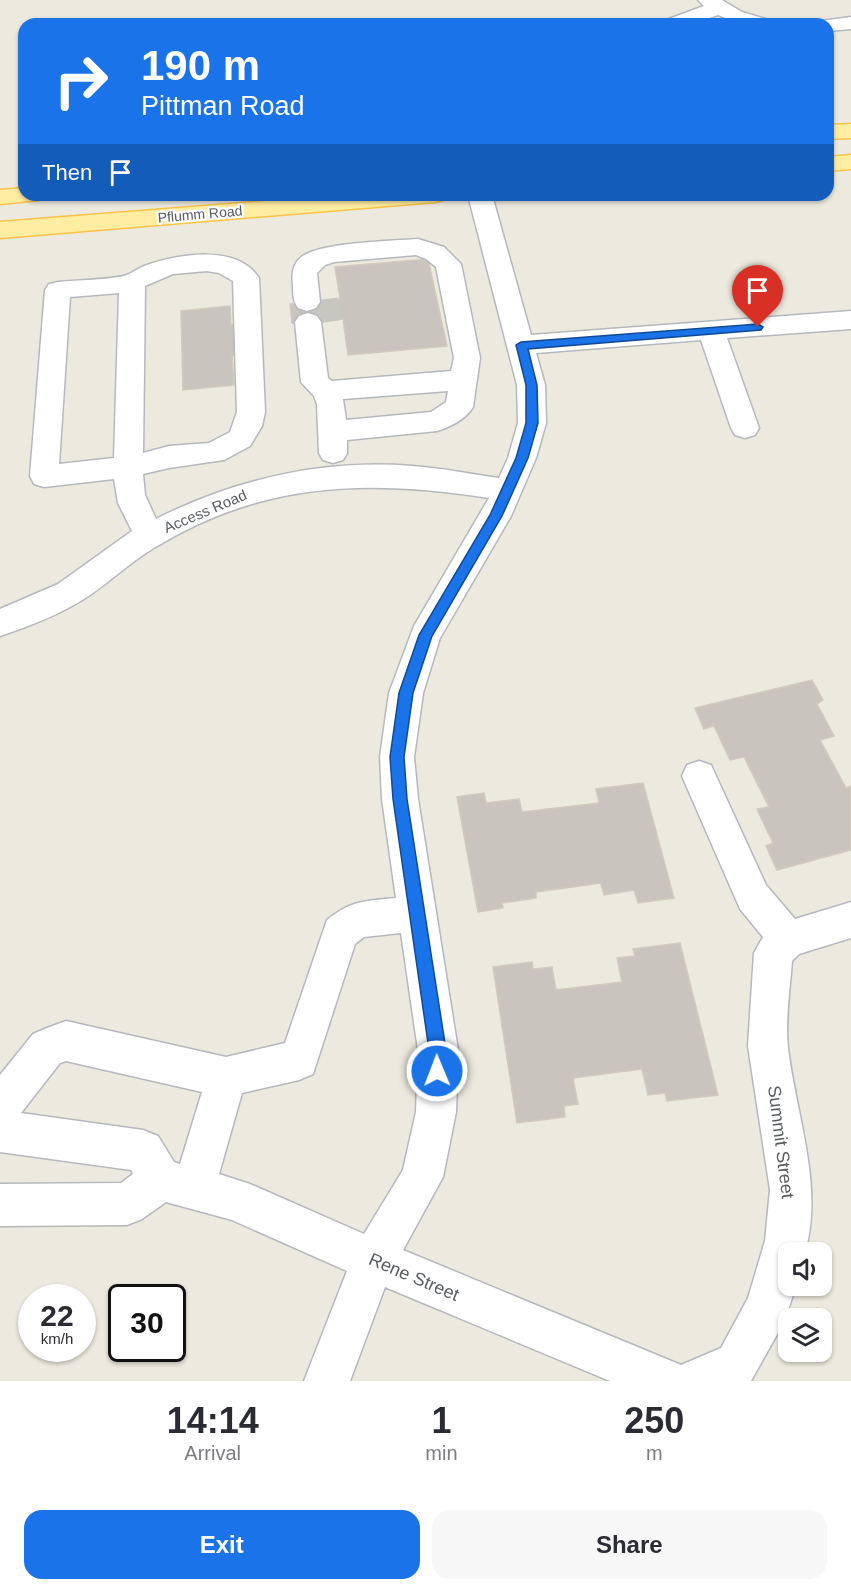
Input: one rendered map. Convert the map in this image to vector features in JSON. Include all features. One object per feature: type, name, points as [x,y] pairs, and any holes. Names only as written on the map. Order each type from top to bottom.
[{"type":"main road","points":[[834,132],[851,131]]},
{"type":"main road","points":[[834,163],[851,162]]},
{"type":"main road","points":[[0,198],[18,196]]},
{"type":"main road","name":"Pflumm Road","points":[[0,230],[360,201]]},
{"type":"street","points":[[686,18],[715,4],[742,18]]},
{"type":"street","points":[[834,24],[851,23]]},
{"type":"street","points":[[327,1381],[373,1260],[422,1177],[436,1112],[438,1050],[400,799],[397,757],[406,693],[425,635],[496,516],[522,458],[532,423],[531,385],[482,201]]},
{"type":"street","points":[[332,431],[437,421],[459,407],[467,358],[448,264],[435,253],[418,247],[333,254],[326,260],[322,270],[312,353],[315,382],[326,391],[331,404],[332,431],[334,475]]},
{"type":"street","points":[[219,264],[240,270],[246,278],[251,412],[248,426],[240,439],[214,453],[169,457],[128,467],[44,476],[58,290],[132,283],[142,275],[154,270],[179,266],[219,264]]},
{"type":"street","points":[[132,283],[128,491],[139,518],[150,535]]},
{"type":"street","points":[[521,345],[851,320]]},
{"type":"street","points":[[711,331],[745,428]]},
{"type":"street","points":[[326,391],[464,380]]},
{"type":"street","name":"Access Road","points":[[0,623],[42,606],[77,588],[150,535],[230,497],[276,484],[334,475],[399,476],[506,490]]},
{"type":"street","points":[[699,776],[753,897],[788,939],[851,920]]},
{"type":"street","points":[[0,1107],[46,1048],[66,1041],[226,1077],[299,1060],[340,933],[356,920],[417,913]]},
{"type":"street","name":"Summit Street","points":[[697,1381],[737,1364],[768,1306],[787,1242],[791,1190],[768,1046],[773,953],[788,939]]},
{"type":"street","points":[[0,1205],[127,1204],[178,1184],[226,1077]]},
{"type":"street","points":[[0,1131],[143,1151],[178,1184]]},
{"type":"street","name":"Rene Street","points":[[178,1184],[235,1199],[373,1260],[665,1381]]},
{"type":"building","points":[[428,259],[447,346],[348,355],[343,319],[292,323],[290,304],[340,299],[335,267]]},
{"type":"building","points":[[230,306],[231,325],[242,324],[244,355],[232,356],[234,385],[183,390],[181,311]]},
{"type":"building","points":[[812,680],[823,700],[817,704],[834,736],[820,740],[846,788],[851,786],[851,850],[777,870],[766,846],[773,843],[757,809],[769,807],[744,757],[730,760],[714,726],[704,729],[695,708]]},
{"type":"building","points":[[643,783],[674,898],[638,903],[634,890],[604,895],[601,883],[536,892],[536,898],[502,903],[503,908],[478,912],[457,797],[484,793],[486,803],[519,799],[522,812],[599,803],[596,789]]},
{"type":"building","points":[[680,943],[718,1095],[667,1101],[665,1093],[648,1095],[642,1069],[573,1078],[578,1104],[564,1106],[565,1117],[517,1123],[493,967],[532,962],[533,969],[552,967],[556,990],[622,982],[617,958],[635,956],[633,949]]},
{"type":"tunnel","points":[[326,299],[329,322]]},
{"type":"route","points":[[437,1071],[438,1050],[400,799],[397,757],[406,693],[425,635],[496,516],[522,458],[532,423],[531,385],[521,345],[758,327]]}]
